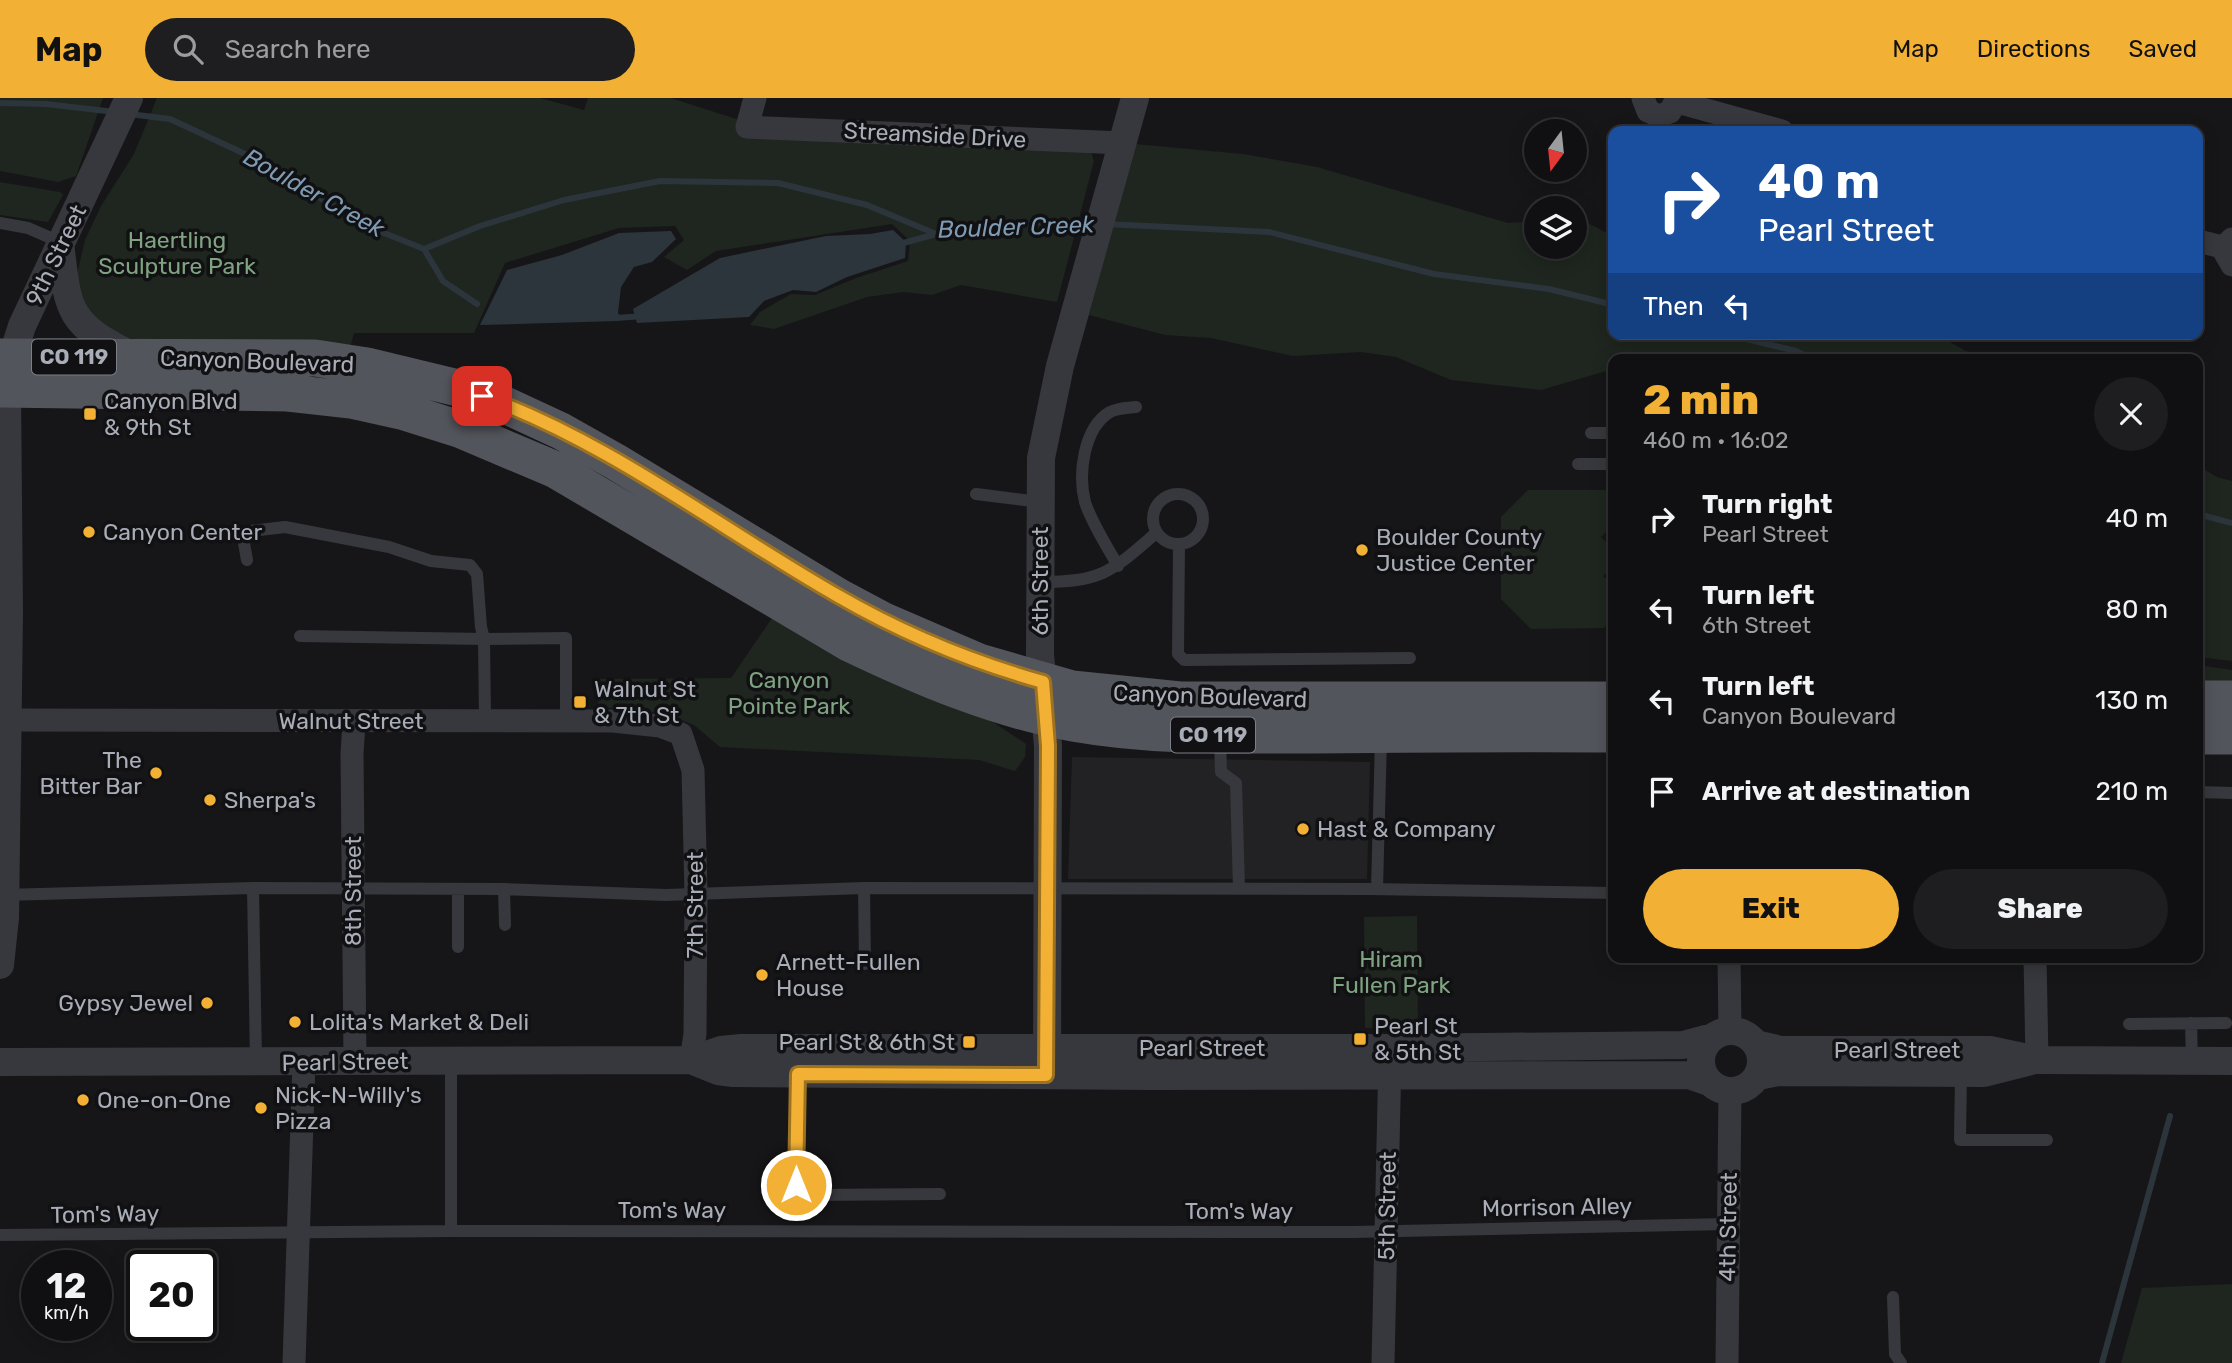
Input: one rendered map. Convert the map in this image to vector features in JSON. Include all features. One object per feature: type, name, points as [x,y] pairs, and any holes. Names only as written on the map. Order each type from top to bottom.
[{"type":"main road","name":"Canyon Boulevard","points":[[5,373],[136,357],[315,358],[367,366],[458,388],[505,405],[561,431],[616,461],[839,597],[884,621],[979,662],[1043,682],[1072,689],[1180,700],[1608,734]]},
{"type":"main road","name":"Canyon Boulevard","points":[[5,373],[351,400],[405,412],[459,429],[556,470],[849,643],[955,689],[1046,718],[1141,732],[1220,735],[1381,717],[1608,700]]},
{"type":"main road","points":[[2203,699],[2232,699]]},
{"type":"main road","points":[[2203,736],[2232,736]]},
{"type":"street","name":"9th Street","points":[[0,965],[4,720],[9,612],[5,373],[22,326],[129,98]]},
{"type":"street","name":"Streamside Drive","points":[[755,98],[747,127],[1123,143]]},
{"type":"street","name":"6th Street","points":[[1047,1062],[1046,718],[1040,654],[1041,458],[1060,366],[1135,98]]},
{"type":"street","points":[[1643,98],[1648,111],[1659,116],[1670,112],[1677,100],[1765,126]]},
{"type":"street","points":[[60,242],[65,288],[76,317],[98,338],[136,357]]},
{"type":"street","points":[[2203,243],[2230,251]]},
{"type":"street","name":"Walnut Street","points":[[4,720],[613,721],[660,726],[681,734],[687,751]]},
{"type":"street","name":"8th Street","points":[[354,722],[352,889],[355,1061]]},
{"type":"street","name":"7th Street","points":[[687,751],[693,770],[696,894],[695,1034],[691,1060]]},
{"type":"street","points":[[1721,1034],[1729,963]]},
{"type":"street","points":[[2035,963],[2038,1060]]},
{"type":"street","points":[[1740,1032],[1756,1044],[1761,1065],[1758,1076],[1741,1090],[1719,1087],[1701,1067],[1703,1050],[1721,1034],[1740,1032]]},
{"type":"street","name":"Pearl Street","points":[[1390,1061],[1684,1045],[1721,1034]]},
{"type":"street","name":"Pearl Street","points":[[1756,1044],[1781,1050],[1990,1050],[2038,1060],[2232,1061]]},
{"type":"street","name":"Pearl Street","points":[[0,1062],[691,1060],[721,1050],[741,1048],[1047,1062]]},
{"type":"street","name":"Pearl Street","points":[[691,1060],[718,1071],[798,1074],[1047,1062],[1390,1061],[1689,1075],[1719,1087]]},
{"type":"street","name":"Pearl Street","points":[[1758,1076],[1778,1072],[1984,1073],[2038,1060]]},
{"type":"street","name":"5th Street","points":[[1383,1363],[1390,1061]]},
{"type":"street","points":[[294,1363],[304,1062]]},
{"type":"street","name":"4th Street","points":[[1719,1087],[1727,1224],[1727,1363]]},
{"type":"lane","points":[[0,223],[28,228],[60,242]]},
{"type":"lane","points":[[1118,566],[1086,506],[1083,474],[1090,435],[1098,421],[1111,411],[1136,408]]},
{"type":"lane","points":[[1591,433],[1608,433]]},
{"type":"lane","points":[[1578,464],[1608,464]]},
{"type":"lane","points":[[976,494],[1040,502]]},
{"type":"lane","points":[[1176,494],[1191,498],[1200,508],[1203,524],[1195,538],[1179,545],[1168,543],[1156,533],[1152,518],[1157,505],[1163,499],[1176,494]]},
{"type":"lane","points":[[247,560],[242,531],[285,527],[389,547],[431,561],[470,565],[477,574],[484,639],[485,720]]},
{"type":"lane","points":[[1040,582],[1085,580],[1118,566],[1156,533]]},
{"type":"lane","points":[[1179,545],[1178,654],[1184,660],[1410,658]]},
{"type":"lane","points":[[300,636],[566,638],[566,721]]},
{"type":"lane","points":[[1377,889],[1381,717]]},
{"type":"lane","points":[[1220,735],[1221,772],[1236,783],[1239,889]]},
{"type":"lane","points":[[2203,792],[2232,793]]},
{"type":"lane","points":[[3,895],[253,888],[504,889],[696,894],[864,888],[1377,889],[1608,893]]},
{"type":"lane","points":[[253,888],[256,1063]]},
{"type":"lane","points":[[864,888],[865,964]]},
{"type":"lane","points":[[458,889],[458,947]]},
{"type":"lane","points":[[504,889],[505,925]]},
{"type":"lane","points":[[2191,1023],[2192,1061]]},
{"type":"lane","points":[[2129,1024],[2226,1023]]},
{"type":"lane","points":[[451,1231],[452,1061]]},
{"type":"lane","points":[[1961,1073],[1960,1140],[2047,1140]]},
{"type":"lane","points":[[798,1074],[797,1189],[811,1195],[940,1194]]},
{"type":"lane","name":"Morrison Alley","points":[[1387,1231],[1727,1224]]},
{"type":"lane","name":"Tom's Way","points":[[0,1236],[451,1231],[1387,1231]]},
{"type":"lane","points":[[1893,1297],[1895,1353],[1901,1363]]},
{"type":"shaded area","points":[[893,230],[906,242],[905,258],[847,277],[816,292],[793,290],[764,301],[749,317],[637,323],[633,309],[720,258],[826,236]]},
{"type":"shaded area","points":[[671,231],[676,239],[652,262],[634,267],[621,287],[618,313],[622,318],[618,321],[480,325],[507,270],[562,255],[619,233]]},
{"type":"shaded area","points":[[1072,757],[1370,762],[1367,879],[1068,879]]},
{"type":"green space","points":[[0,98],[103,98],[76,176],[58,182],[0,171]]},
{"type":"green space","name":"Haertling Sculpture Park","points":[[157,98],[540,98],[584,110],[588,98],[671,98],[795,138],[1090,149],[1094,161],[1057,302],[961,285],[932,295],[903,292],[867,297],[774,329],[750,325],[760,312],[791,294],[815,295],[908,261],[910,241],[892,224],[716,251],[687,270],[664,257],[684,240],[675,226],[619,228],[505,263],[474,333],[354,333],[349,351],[122,338],[92,327],[76,279],[85,240],[101,206],[134,154]]},
{"type":"green space","points":[[1135,144],[1243,154],[1317,167],[1508,223],[1524,222],[1524,259],[1587,259],[1587,223],[1608,233],[1608,340],[1947,340],[1966,351],[1980,354],[1608,354],[1608,370],[1541,390],[1451,380],[1396,357],[1361,352],[1293,356],[1211,338],[1165,335],[1089,315]]},
{"type":"green space","points":[[0,182],[60,192],[63,195],[48,222],[0,215]]},
{"type":"green space","points":[[2203,469],[2232,481],[2232,661],[2203,658]]},
{"type":"green space","points":[[1528,490],[1608,492],[1608,530],[1601,537],[1608,544],[1608,571],[1603,576],[1608,581],[1608,624],[1604,628],[1531,629],[1501,599],[1501,517]]},
{"type":"green space","name":"Canyon Pointe Park","points":[[772,618],[838,657],[915,693],[993,722],[1026,744],[1025,757],[1015,771],[979,760],[720,747],[694,725],[663,713],[599,707],[596,679],[731,678]]},
{"type":"green space","points":[[2203,666],[2232,670],[2232,686],[2203,686]]},
{"type":"green space","name":"Hiram Fullen Park","points":[[1417,916],[1418,1027],[1365,1028],[1364,917]]},
{"type":"green space","points":[[2232,1284],[2232,1363],[2121,1363],[2142,1288]]},
{"type":"waterway","name":"Boulder Creek","points":[[0,103],[46,104],[115,112]]},
{"type":"waterway","name":"Boulder Creek","points":[[129,114],[170,119],[258,160],[364,225],[424,249],[480,226],[564,200],[660,181],[778,183],[867,205],[936,234],[1052,221],[1092,223]]},
{"type":"waterway","name":"Boulder Creek","points":[[1106,224],[1269,232],[1434,274],[1549,289],[1608,304]]},
{"type":"waterway","points":[[900,244],[936,234]]},
{"type":"waterway","points":[[424,249],[443,281],[477,304]]},
{"type":"waterway","points":[[616,318],[644,316]]},
{"type":"waterway","name":"Boulder Creek","points":[[1751,340],[1802,354]]},
{"type":"waterway","name":"Boulder Creek","points":[[2203,515],[2232,523]]},
{"type":"waterway","points":[[2102,1363],[2170,1116]]},
{"type":"place","name":"Canyon Blvd & 9th St","points":[[90,414]]},
{"type":"place","name":"Canyon Center","points":[[89,532]]},
{"type":"place","name":"Boulder County Justice Center","points":[[1362,550]]},
{"type":"place","name":"Walnut St & 7th St","points":[[580,702]]},
{"type":"place","name":"The Bitter Bar","points":[[156,773]]},
{"type":"place","name":"Sherpa's","points":[[210,800]]},
{"type":"place","name":"Hast & Company","points":[[1303,829]]},
{"type":"place","name":"Arnett-Fullen House","points":[[762,975]]},
{"type":"place","name":"Gypsy Jewel","points":[[207,1003]]},
{"type":"place","name":"Lolita's Market & Deli","points":[[295,1022]]},
{"type":"place","name":"Pearl St & 5th St","points":[[1360,1039]]},
{"type":"place","name":"Pearl St & 6th St","points":[[969,1042]]},
{"type":"place","name":"One-on-One","points":[[83,1100]]},
{"type":"place","name":"Nick-N-Willy's Pizza","points":[[261,1108]]},
{"type":"route","points":[[482,396],[561,431],[616,461],[839,597],[884,621],[979,662],[1043,682],[1048,746],[1046,1075],[798,1074],[796,1185]]}]
